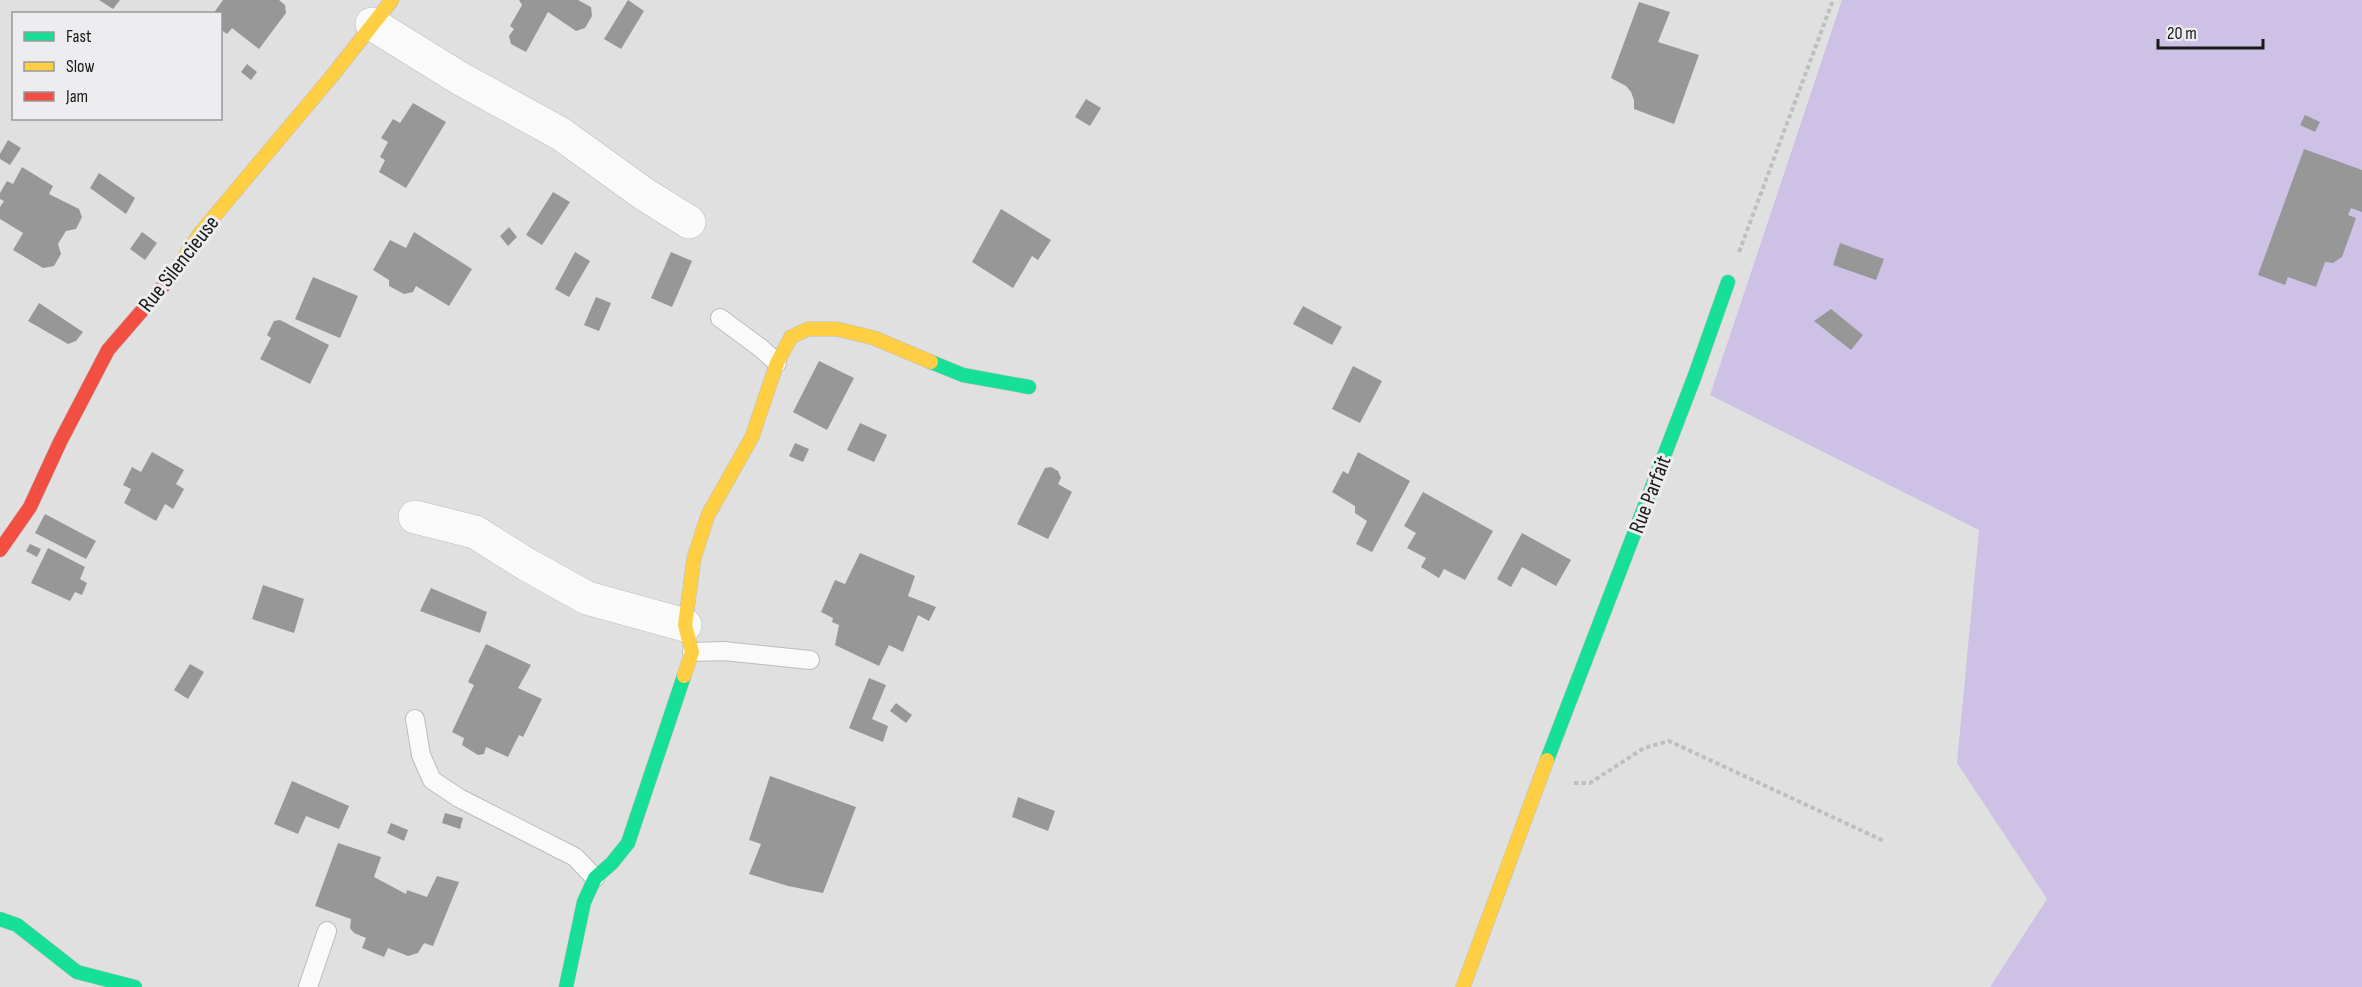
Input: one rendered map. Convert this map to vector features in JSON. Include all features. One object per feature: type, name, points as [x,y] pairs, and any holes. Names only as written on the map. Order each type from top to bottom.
[{"type":"street","name":"Rue Silencieuse","points":[[0,550],[30,507],[60,442],[108,350],[141,309],[176,272],[201,232],[332,76],[392,0]]},
{"type":"street","points":[[372,24],[461,79],[561,134],[644,194],[689,222]]},
{"type":"street","name":"Rue Parfait","points":[[1463,987],[1538,784],[1694,378],[1728,282]]},
{"type":"street","points":[[566,987],[584,902],[595,878],[612,863],[628,843],[661,750],[688,639],[694,558],[708,515],[752,437],[777,363],[791,337],[808,329],[837,329],[874,338],[963,375],[1029,387]]},
{"type":"street","points":[[415,517],[475,532],[587,598],[688,639]]},
{"type":"street","points":[[0,919],[17,925],[77,972],[124,986]]},
{"type":"lane","points":[[720,318],[777,363]]},
{"type":"lane","points":[[688,639],[724,651],[810,660]]},
{"type":"lane","points":[[415,719],[421,755],[432,780],[459,798],[574,858],[595,878]]},
{"type":"lane","points":[[308,987],[327,931]]},
{"type":"path","points":[[1728,282],[1833,0]]},
{"type":"path","points":[[1538,784],[1590,783],[1644,748],[1669,741],[1884,841]]},
{"type":"shaded area","points":[[1842,0],[2362,0],[2362,987],[1990,987],[2047,899],[1957,763],[1979,530],[1710,395]]},
{"type":"building","points":[[99,0],[120,0],[113,9]]},
{"type":"building","points":[[223,0],[279,0],[285,5],[286,13],[259,49],[232,28],[227,34],[222,30],[222,12],[214,12]]},
{"type":"building","points":[[519,0],[578,0],[591,7],[592,16],[585,28],[576,31],[548,12],[526,52],[511,44],[509,36],[514,29],[510,26],[522,5]]},
{"type":"building","points":[[628,0],[644,11],[621,49],[604,39]]},
{"type":"building","points":[[1639,2],[1670,12],[1658,42],[1699,55],[1674,124],[1634,109],[1631,92],[1626,86],[1611,78]]},
{"type":"building","points":[[247,64],[257,72],[251,80],[241,72]]},
{"type":"building","points":[[1086,99],[1101,108],[1090,126],[1075,117]]},
{"type":"building","points":[[413,103],[446,122],[406,188],[379,172],[385,160],[380,157],[388,142],[381,138],[393,119],[400,123]]},
{"type":"building","points":[[2305,115],[2320,122],[2315,132],[2300,125]]},
{"type":"building","points":[[8,140],[21,148],[10,165],[0,159],[0,154]]},
{"type":"building","points":[[2304,149],[2362,170],[2362,212],[2351,208],[2348,215],[2356,218],[2342,257],[2333,263],[2325,262],[2316,287],[2288,277],[2285,285],[2258,275]]},
{"type":"building","points":[[22,167],[53,186],[49,194],[79,209],[82,217],[76,229],[66,231],[58,244],[61,254],[54,266],[43,268],[13,250],[23,233],[0,219],[0,207],[4,201],[0,199],[0,193],[7,181],[13,184]]},
{"type":"building","points":[[99,173],[135,198],[126,214],[90,188]]},
{"type":"building","points":[[553,192],[570,202],[542,245],[526,235]]},
{"type":"building","points":[[1001,209],[1051,240],[1038,260],[1032,256],[1013,288],[972,262]]},
{"type":"building","points":[[509,227],[517,237],[508,246],[500,236]]},
{"type":"building","points":[[142,232],[157,243],[145,260],[130,249]]},
{"type":"building","points":[[414,232],[472,269],[449,306],[416,286],[413,292],[404,294],[389,286],[389,280],[373,270],[390,240],[406,248]]},
{"type":"building","points":[[1840,243],[1884,259],[1876,280],[1833,265]]},
{"type":"building","points":[[575,252],[590,261],[569,297],[555,289]]},
{"type":"building","points":[[671,252],[692,261],[672,307],[651,298]]},
{"type":"building","points":[[313,277],[358,296],[340,338],[295,319]]},
{"type":"building","points":[[596,297],[611,303],[599,331],[584,325]]},
{"type":"building","points":[[39,303],[83,332],[76,341],[68,344],[28,321]]},
{"type":"building","points":[[1303,306],[1342,327],[1332,345],[1293,324]]},
{"type":"building","points":[[1831,309],[1863,335],[1851,350],[1814,321]]},
{"type":"building","points":[[280,320],[329,345],[310,384],[260,359],[271,338],[267,335],[274,321]]},
{"type":"building","points":[[819,361],[854,378],[827,430],[793,412]]},
{"type":"building","points":[[1353,366],[1382,381],[1360,423],[1332,409]]},
{"type":"building","points":[[860,423],[887,435],[874,462],[847,450]]},
{"type":"building","points":[[795,443],[809,449],[803,462],[789,456]]},
{"type":"building","points":[[152,452],[184,470],[176,484],[184,489],[173,509],[165,504],[156,521],[124,503],[131,489],[123,485],[132,467],[141,472]]},
{"type":"building","points":[[1358,452],[1410,481],[1372,552],[1356,544],[1367,521],[1355,513],[1355,506],[1332,492],[1343,471],[1348,474]]},
{"type":"building","points":[[1051,467],[1058,471],[1061,478],[1058,484],[1072,492],[1048,539],[1017,524],[1045,468]]},
{"type":"building","points":[[1423,492],[1493,531],[1465,580],[1444,569],[1439,578],[1421,567],[1426,558],[1407,548],[1416,533],[1404,526]]},
{"type":"building","points":[[45,514],[96,541],[86,559],[35,533]]},
{"type":"building","points":[[1522,533],[1571,560],[1556,586],[1522,567],[1511,587],[1497,579]]},
{"type":"building","points":[[30,544],[41,549],[37,557],[26,551]]},
{"type":"building","points":[[48,548],[85,567],[80,579],[87,583],[82,595],[75,592],[70,601],[31,583]]},
{"type":"building","points":[[860,553],[915,576],[908,596],[936,607],[929,621],[918,615],[903,652],[889,645],[879,666],[835,645],[839,625],[832,622],[833,618],[821,612],[835,580],[845,584]]},
{"type":"building","points":[[263,585],[304,599],[294,633],[252,619]]},
{"type":"building","points":[[431,588],[487,612],[480,633],[420,611]]},
{"type":"building","points":[[486,644],[531,665],[518,688],[542,699],[523,737],[519,735],[508,757],[486,747],[484,754],[478,755],[462,745],[464,738],[452,732],[474,685],[468,682]]},
{"type":"building","points":[[190,664],[204,672],[188,699],[174,690]]},
{"type":"building","points":[[869,678],[886,685],[872,719],[888,726],[883,742],[849,728]]},
{"type":"building","points":[[896,703],[912,715],[906,723],[890,711]]},
{"type":"building","points":[[770,776],[856,807],[823,893],[788,886],[749,874],[761,844],[749,840]]},
{"type":"building","points":[[292,781],[349,806],[339,829],[306,816],[298,834],[274,824]]},
{"type":"building","points":[[1018,797],[1055,811],[1048,831],[1012,817]]},
{"type":"building","points":[[445,813],[463,818],[460,829],[442,823]]},
{"type":"building","points":[[391,823],[408,830],[404,841],[387,833]]},
{"type":"building","points":[[338,843],[381,857],[374,877],[406,894],[407,890],[427,897],[437,876],[459,882],[433,946],[424,943],[418,953],[408,956],[388,948],[384,957],[362,948],[366,938],[354,933],[350,928],[351,919],[315,906]]},
{"type":"traffic: fast","points":[[1547,760],[1694,378],[1728,282]]},
{"type":"traffic: fast","points":[[931,362],[963,375],[1029,387]]},
{"type":"traffic: fast","points":[[566,987],[584,902],[595,878],[612,863],[628,843],[684,676]]},
{"type":"traffic: fast","points":[[0,919],[17,925],[77,972],[135,987]]},
{"type":"traffic: slow","points":[[171,277],[201,232],[332,76],[392,0]]},
{"type":"traffic: slow","points":[[684,676],[692,652],[685,625],[694,558],[708,515],[752,437],[777,363],[791,337],[808,329],[837,329],[874,338],[931,362]]},
{"type":"traffic: slow","points":[[1463,987],[1547,760]]},
{"type":"traffic: jam","points":[[0,550],[30,507],[60,442],[108,350],[171,277]]}]
